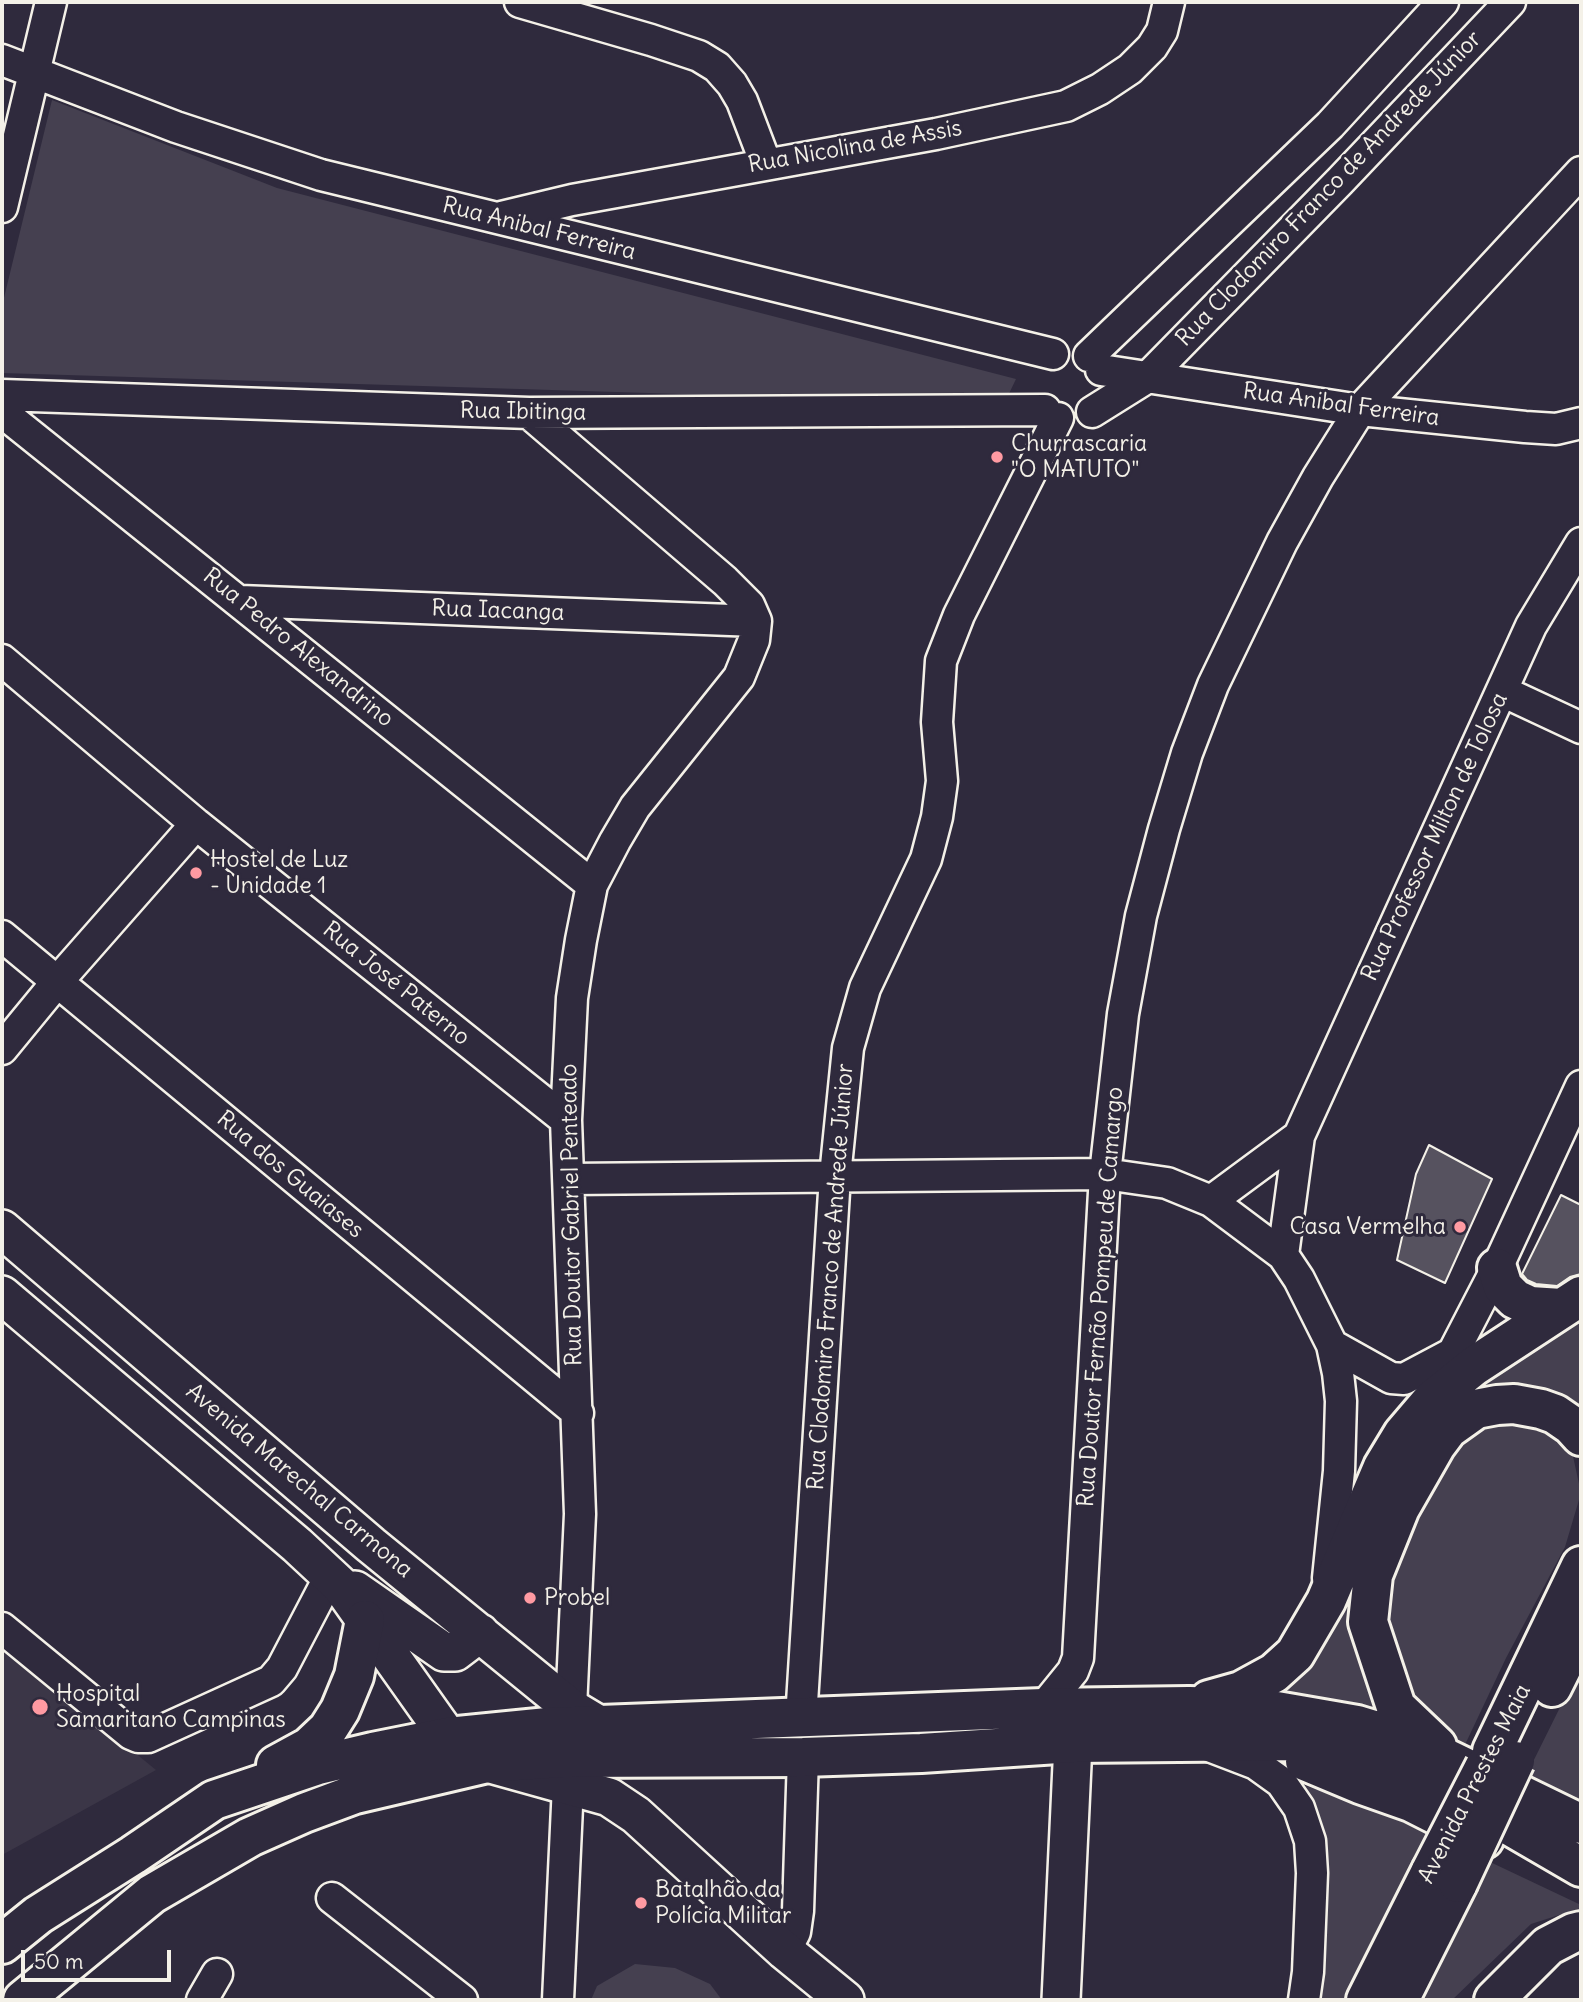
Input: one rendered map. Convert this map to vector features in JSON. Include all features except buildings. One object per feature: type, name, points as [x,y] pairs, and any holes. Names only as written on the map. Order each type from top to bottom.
[{"type":"highway","points":[[1497,1268],[1503,1287],[1515,1299],[1530,1306],[1571,1302]]},
{"type":"highway","points":[[1189,1706],[1241,1691],[1274,1673],[1295,1654],[1326,1601],[1383,1467],[1404,1434],[1432,1400],[1474,1366],[1571,1302]]},
{"type":"highway","points":[[1581,1436],[1555,1414],[1514,1404],[1476,1409],[1448,1429],[1400,1508],[1373,1575],[1368,1622],[1396,1707],[1489,1759],[1581,1824]]},
{"type":"highway","name":"Avenida Prestes Maia","points":[[1399,2000],[1489,1759],[1581,1566]]},
{"type":"highway","points":[[214,1800],[226,1785],[276,1765],[309,1747],[328,1730],[340,1710],[354,1676],[365,1620]]},
{"type":"highway","name":"Avenida Prestes Maia","points":[[1489,1759],[1581,1629]]},
{"type":"highway","points":[[2,1944],[38,1915],[214,1800],[318,1765],[448,1737],[548,1727],[586,1717],[801,1719],[1043,1708],[1259,1708],[1357,1725],[1427,1749],[1489,1759]]},
{"type":"highway","points":[[1244,1741],[1300,1759],[1411,1802],[1471,1832],[1581,1895]]},
{"type":"highway","points":[[23,2000],[152,1894],[250,1837],[355,1794],[487,1763],[563,1758],[803,1758],[921,1754],[1073,1743],[1285,1741],[1341,1749],[1394,1765],[1440,1785],[1581,1867]]},
{"type":"highway","name":"Avenida Prestes Maia","points":[[1366,2000],[1444,1877]]},
{"type":"highway","points":[[1494,2000],[1548,1946],[1581,1931]]},
{"type":"main road","name":"Avenida Marechal Carmona","points":[[2,1228],[372,1545],[586,1717]]},
{"type":"main road","points":[[2,1295],[297,1545],[335,1581],[448,1737],[487,1763],[609,1797],[636,1815],[785,1951],[845,2000]]},
{"type":"main road","points":[[297,1545],[328,1506]]},
{"type":"main road","points":[[335,1581],[357,1591],[444,1652],[455,1652],[480,1633]]},
{"type":"main road","points":[[1061,2000],[1073,1743]]},
{"type":"street","points":[[2,206],[51,2]]},
{"type":"street","points":[[520,2],[651,40],[699,56],[717,67],[742,101],[766,164]]},
{"type":"street","name":"Rua Nicolina de Assis","points":[[494,218],[572,200],[936,134],[1066,106],[1100,89],[1129,69],[1152,47],[1162,31],[1169,2]]},
{"type":"street","name":"Rua Clodomiro Franco de Andrede Júnior","points":[[1095,363],[1330,125],[1443,2]]},
{"type":"street","name":"Rua Clodomiro Franco de Andrede Júnior","points":[[1091,412],[1148,377],[1510,2]]},
{"type":"street","points":[[2,60],[36,71]]},
{"type":"street","name":"Rua Anibal Ferreira","points":[[36,71],[176,127],[321,175],[1053,354],[1071,350],[1095,363],[1148,377],[1360,410],[1573,431]]},
{"type":"street","name":"Rua Doutor Fernão Pompeu de Camargo","points":[[1043,1708],[1066,1680],[1078,1658],[1105,1174],[1123,1014],[1141,916],[1187,753],[1213,685],[1276,553],[1318,477],[1360,410],[1581,172]]},
{"type":"street","points":[[572,200],[574,238]]},
{"type":"street","points":[[1053,354],[1038,370],[1035,391],[1052,414],[1070,420],[1091,412],[1104,393],[1104,381],[1095,363]]},
{"type":"street","name":"Rua Ibitinga","points":[[2,395],[529,413],[1052,414]]},
{"type":"street","name":"Rua Pedro Alexandrino","points":[[2,412],[592,885]]},
{"type":"street","points":[[529,413],[725,581],[749,605],[756,621]]},
{"type":"street","name":"Rua Clodomiro Franco de Andrede Júnior","points":[[801,1719],[835,1176],[848,1048],[865,988],[926,859],[937,817],[942,781],[937,722],[942,661],[959,615],[1052,414]]},
{"type":"street","name":"Rua Professor Milton de Tolosa","points":[[1283,1255],[1299,1136],[1531,626],[1581,543]]},
{"type":"street","name":"Rua Iacanga","points":[[240,601],[756,621]]},
{"type":"street","name":"Rua Doutor Gabriel Penteado","points":[[586,1717],[578,1413],[566,1119],[572,998],[592,885],[635,807],[739,677],[754,640],[756,621]]},
{"type":"street","name":"Rua José Paterno","points":[[2,660],[196,824],[566,1119]]},
{"type":"street","points":[[1502,691],[1581,728]]},
{"type":"street","points":[[2,1049],[196,824]]},
{"type":"street","name":"Rua dos Guaiases","points":[[2,936],[578,1413]]},
{"type":"street","points":[[1332,1345],[1391,1378],[1404,1379],[1453,1353],[1497,1268],[1581,1086]]},
{"type":"street","name":"Rua Professor Milton de Tolosa","points":[[1211,1201],[1299,1136]]},
{"type":"street","points":[[569,1179],[1105,1174],[1167,1184],[1211,1201],[1283,1255],[1299,1279],[1332,1345],[1340,1401],[1339,1471],[1326,1601]]},
{"type":"street","points":[[2,1628],[131,1734],[148,1737],[271,1681],[282,1668],[335,1581]]},
{"type":"street","points":[[1198,1742],[1256,1764],[1281,1782],[1299,1808],[1310,1841],[1312,1872],[1308,1972],[1304,2000]]},
{"type":"street","points":[[785,1951],[795,1932],[798,1911],[803,1758]]},
{"type":"street","points":[[558,2000],[568,1785]]},
{"type":"street","points":[[332,1898],[462,2000]]},
{"type":"street","points":[[202,2000],[217,1974]]},
{"type":"shaded area","points":[[52,100],[277,188],[1016,379],[1004,404],[2,373],[2,306]]},
{"type":"shaded area","points":[[1581,1318],[1581,1409],[1541,1393],[1480,1385]]},
{"type":"shaded area","points":[[1494,1420],[1540,1423],[1571,1447],[1581,1493],[1565,1547],[1506,1658],[1462,1751],[1404,1700],[1380,1619],[1390,1580],[1411,1527],[1450,1450]]},
{"type":"shaded area","points":[[1351,1588],[1365,1662],[1390,1724],[1262,1693],[1311,1659],[1342,1617]]},
{"type":"shaded area","name":"Hospital Samaritano Campinas","points":[[2,1644],[156,1770],[2,1855]]},
{"type":"shaded area","points":[[1581,1665],[1581,1808],[1523,1782]]},
{"type":"shaded area","points":[[1302,1785],[1432,1825],[1350,2000],[1316,2000],[1324,1846]]},
{"type":"shaded area","points":[[1488,1861],[1581,1905],[1581,1908],[1531,1924],[1452,2000],[1417,2000]]},
{"type":"shaded area","points":[[635,1964],[675,1968],[710,1984],[722,2000],[591,2000],[597,1986]]},
{"type":"place","name":"Churrascaria \"O MATUTO\"","points":[[997,457]]},
{"type":"place","name":"Hostel de Luz - Unidade 1","points":[[196,873]]},
{"type":"place","name":"Casa Vermelha","points":[[1460,1227]]},
{"type":"place","name":"Probel","points":[[530,1598]]},
{"type":"place","name":"Hospital Samaritano Campinas","points":[[40,1707]]},
{"type":"place","name":"Batalhão da Polícia Militar","points":[[641,1903]]}]
